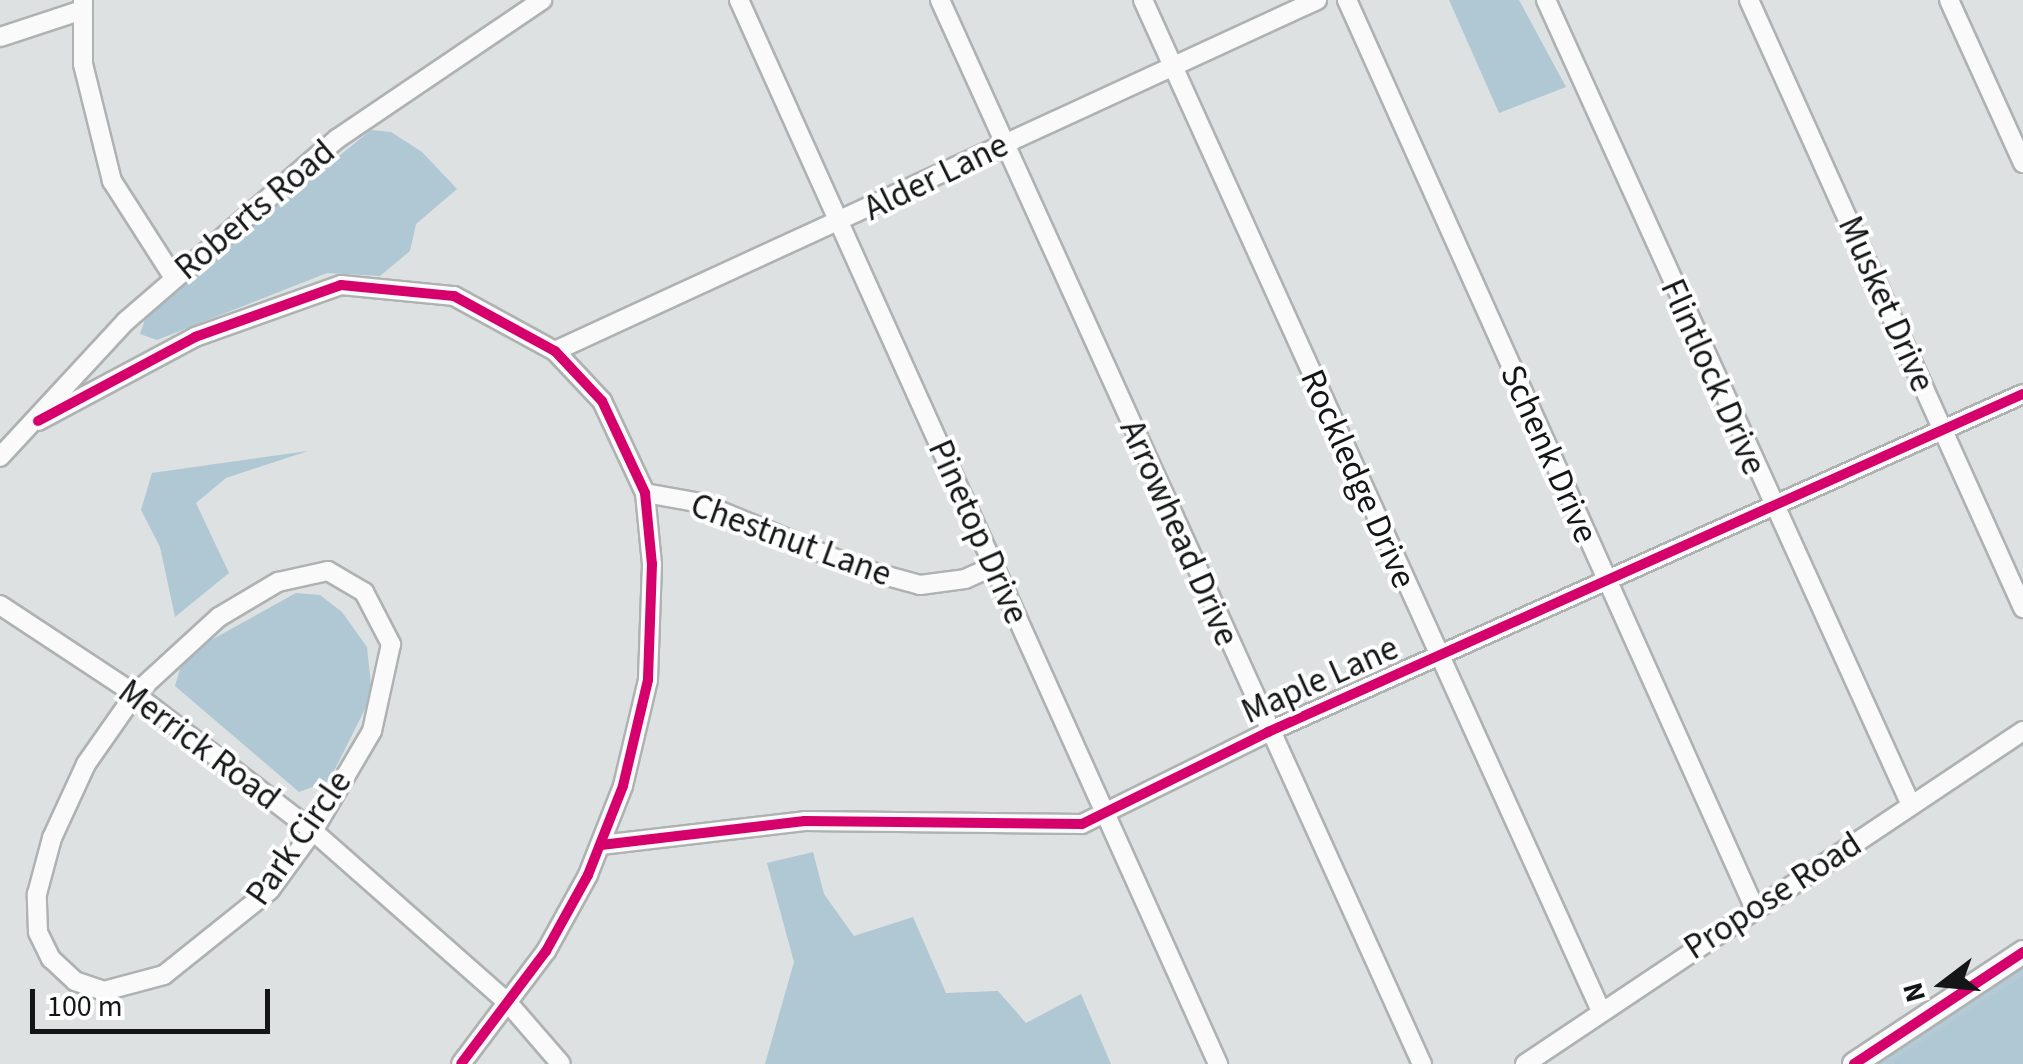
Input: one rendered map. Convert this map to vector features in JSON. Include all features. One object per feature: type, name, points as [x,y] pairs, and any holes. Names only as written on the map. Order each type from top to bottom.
[{"type":"street","name":"Roberts Road","points":[[0,456],[38,421],[58,392],[174,278],[337,139],[542,0]]},
{"type":"street","name":"Pinetop Drive","points":[[739,0],[1218,1064]]},
{"type":"street","name":"Arrowhead Drive","points":[[940,0],[1268,732],[1422,1064]]},
{"type":"street","name":"Rockledge Drive","points":[[1142,0],[1601,1011]]},
{"type":"street","name":"Alder Lane","points":[[554,351],[840,224],[1004,143],[1174,69],[1317,0]]},
{"type":"street","name":"Schenk Drive","points":[[1347,0],[1754,907]]},
{"type":"street","name":"Flintlock Drive","points":[[1546,0],[1772,510],[1911,806]]},
{"type":"street","name":"Musket Drive","points":[[1749,0],[2023,608]]},
{"type":"street","points":[[1949,0],[2023,163]]},
{"type":"street","points":[[0,37],[83,5],[83,64],[112,181],[174,278]]},
{"type":"street","points":[[38,421],[195,336],[341,285],[454,296],[554,351],[602,401],[646,493],[652,582],[648,680],[600,845],[569,913],[509,1004],[461,1064]]},
{"type":"street","name":"Maple Lane","points":[[600,845],[805,820],[1082,824],[1268,732],[1607,584],[2023,394]]},
{"type":"street","name":"Chestnut Lane","points":[[646,493],[702,503],[858,568],[920,586],[964,580],[992,566]]},
{"type":"street","name":"Park Circle","points":[[328,571],[364,592],[391,644],[388,677],[372,731],[313,831],[270,890],[164,975],[104,991],[75,982],[51,960],[38,932],[37,894],[52,838],[86,764],[135,694],[219,617],[278,582],[328,571]]},
{"type":"street","name":"Merrick Road","points":[[0,605],[135,694],[313,831],[509,1004],[561,1064]]},
{"type":"street","name":"Propose Road","points":[[1525,1064],[1754,907],[2023,732]]},
{"type":"street","points":[[1854,1064],[2023,952]]},
{"type":"shaded area","points":[[1449,0],[1519,0],[1566,87],[1499,113]]},
{"type":"shaded area","points":[[371,130],[391,132],[422,152],[457,189],[416,224],[410,251],[380,276],[327,273],[157,340],[140,334],[148,311]]},
{"type":"shaded area","points":[[308,451],[226,478],[196,503],[229,573],[175,617],[160,547],[141,510],[152,473]]},
{"type":"shaded area","points":[[296,593],[320,595],[342,612],[367,647],[372,695],[329,781],[299,792],[175,686],[180,669],[202,645]]},
{"type":"shaded area","points":[[813,852],[824,894],[854,936],[913,917],[946,993],[998,991],[1026,1023],[1081,994],[1111,1064],[765,1064],[794,962],[767,863]]},
{"type":"shaded area","points":[[2023,967],[2023,1064],[1877,1064]]},
{"type":"shaded area","points":[[2023,976],[2023,1064],[1888,1064],[1983,1001]]},
{"type":"cycle path","points":[[38,421],[195,337],[341,285],[454,296],[555,351],[602,401],[645,493],[652,564],[648,680],[623,786],[588,875],[546,951],[461,1064]]},
{"type":"cycle path","points":[[601,845],[805,821],[1082,824],[1268,732],[2023,394]]},
{"type":"cycle path","points":[[1854,1064],[2023,952]]}]
